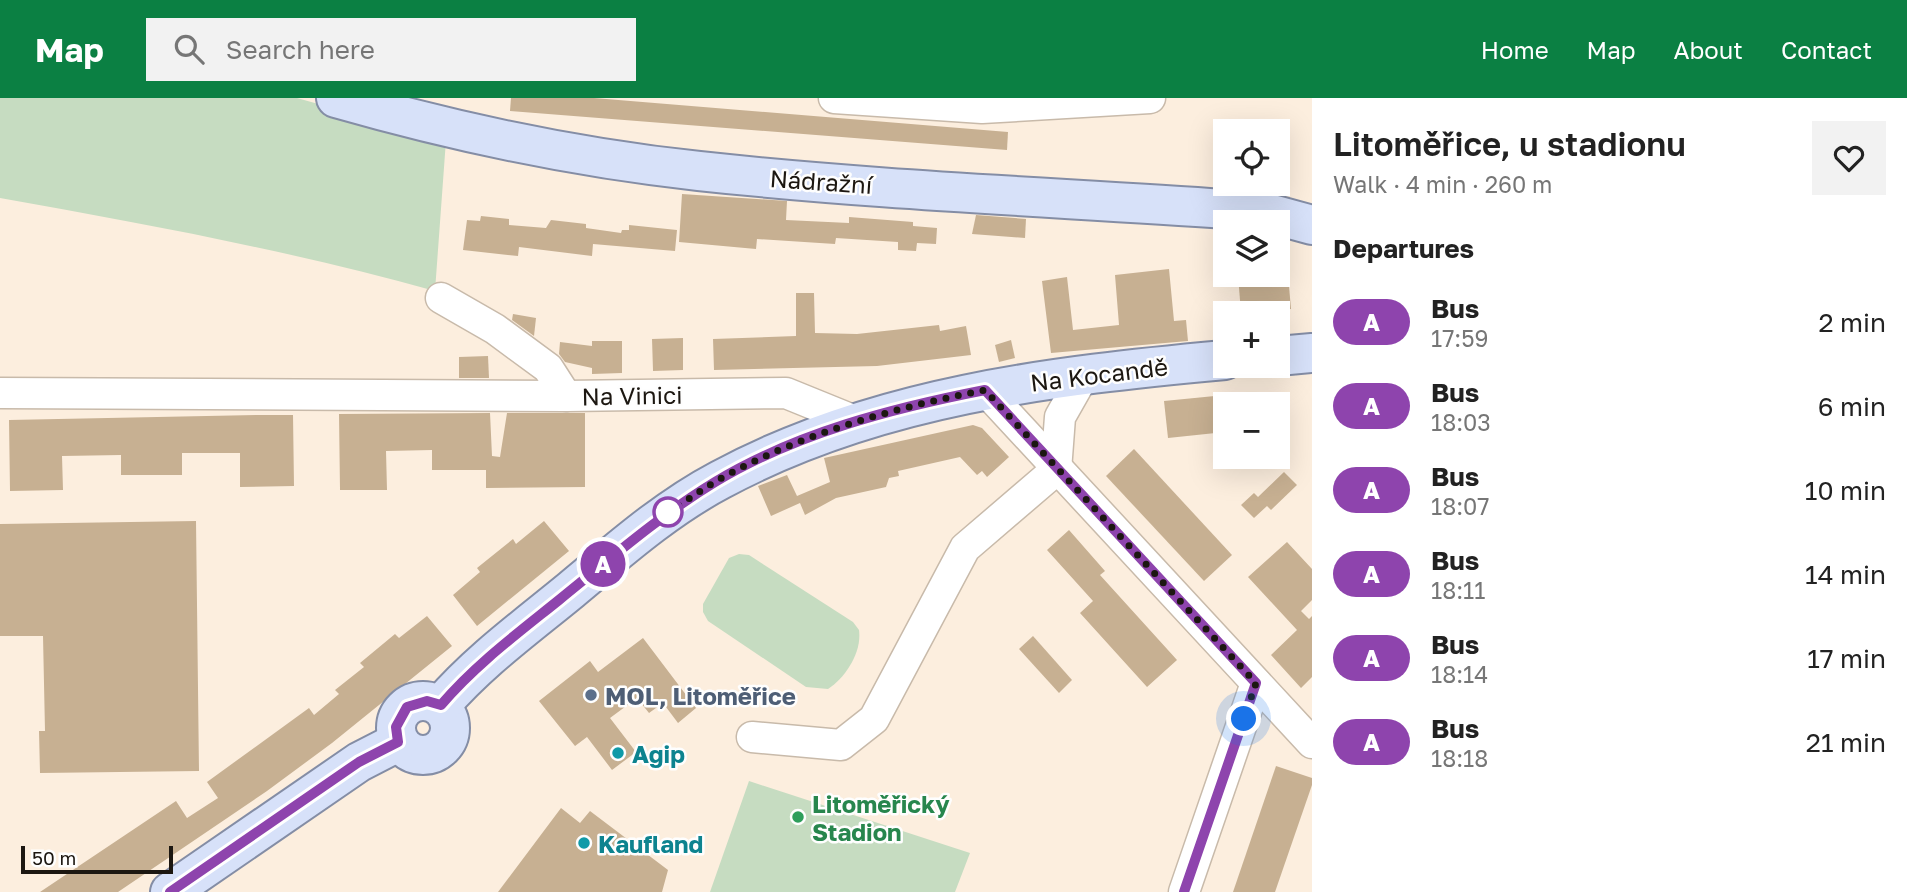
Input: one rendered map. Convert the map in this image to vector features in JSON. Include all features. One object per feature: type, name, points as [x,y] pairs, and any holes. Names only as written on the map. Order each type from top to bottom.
[{"type":"main road","name":"Nádražní","points":[[336,98],[464,131],[585,155],[698,171],[1226,209],[1272,214],[1312,225]]},
{"type":"main road","points":[[1290,355],[1312,352]]},
{"type":"main road","name":"Na Kocandě","points":[[170,892],[359,762],[398,742],[415,754],[429,753],[441,746],[450,725],[441,705],[467,675],[672,510],[718,481],[763,458],[855,421],[985,390],[1085,373],[1213,361]]},
{"type":"street","points":[[834,98],[981,103],[1150,98]]},
{"type":"street","name":"Na Vinici","points":[[441,298],[495,329],[548,368],[566,396],[786,393],[855,421]]},
{"type":"street","points":[[752,737],[841,744],[874,719],[965,548],[1056,470],[1060,417],[1085,373]]},
{"type":"street","points":[[985,390],[1056,470],[1312,743]]},
{"type":"street","points":[[0,393],[566,396]]},
{"type":"street","points":[[1184,892],[1256,683]]},
{"type":"green space","points":[[0,98],[297,98],[446,140],[435,291],[273,251],[0,198]]},
{"type":"green space","points":[[739,554],[749,555],[853,622],[859,630],[858,647],[851,663],[841,678],[828,689],[806,687],[708,621],[703,612],[703,604],[729,558]]},
{"type":"green space","name":"Litoměřický Stadion","points":[[749,781],[970,853],[955,892],[710,892]]},
{"type":"building","points":[[511,98],[594,98],[1008,132],[1007,150],[510,111]]},
{"type":"building","points":[[682,194],[787,201],[786,220],[849,223],[849,217],[913,222],[913,226],[937,228],[936,244],[917,243],[916,251],[898,250],[898,242],[836,238],[835,244],[757,239],[756,249],[679,242]]},
{"type":"building","points":[[976,215],[1026,219],[1025,238],[972,234]]},
{"type":"building","points":[[481,216],[509,219],[509,225],[546,228],[551,220],[586,224],[586,228],[621,233],[622,230],[629,230],[629,225],[677,230],[675,251],[593,244],[592,256],[519,247],[518,256],[463,250],[467,220],[480,221]]},
{"type":"building","points":[[1169,269],[1174,321],[1186,320],[1188,341],[1051,353],[1042,281],[1067,277],[1073,330],[1119,325],[1115,275]]},
{"type":"building","points":[[1239,287],[1289,287],[1291,309],[1290,301],[1240,301]]},
{"type":"building","points":[[796,293],[814,293],[815,333],[857,334],[939,325],[940,331],[966,326],[971,355],[877,366],[714,370],[713,339],[796,336]]},
{"type":"building","points":[[513,314],[536,318],[534,336],[512,320]]},
{"type":"building","points":[[683,338],[683,370],[653,371],[652,339]]},
{"type":"building","points":[[1011,340],[1015,358],[999,362],[995,345]]},
{"type":"building","points":[[592,341],[622,341],[622,373],[592,374],[592,368],[565,362],[559,354],[560,342],[592,346]]},
{"type":"building","points":[[488,356],[489,378],[459,378],[459,357]]},
{"type":"building","points":[[1213,396],[1213,433],[1168,438],[1164,401]]},
{"type":"building","points":[[490,413],[492,456],[500,457],[507,413],[585,413],[585,487],[486,488],[486,470],[432,470],[432,450],[386,451],[387,490],[340,490],[339,414]]},
{"type":"building","points":[[293,415],[294,486],[240,487],[240,453],[182,453],[182,475],[121,475],[121,455],[62,456],[63,490],[10,491],[9,420]]},
{"type":"building","points":[[973,425],[982,428],[1009,457],[987,477],[982,471],[977,475],[960,457],[898,471],[899,476],[889,478],[886,487],[836,498],[805,515],[800,503],[771,516],[758,486],[787,475],[797,496],[830,482],[824,458]]},
{"type":"building","points":[[1134,449],[1232,555],[1204,581],[1106,476]]},
{"type":"building","points":[[1284,472],[1297,485],[1271,510],[1267,506],[1254,518],[1241,505],[1254,493],[1258,497]]},
{"type":"building","points":[[196,521],[199,771],[40,773],[39,731],[45,731],[43,636],[0,636],[0,524]]},
{"type":"building","points":[[544,521],[569,551],[477,626],[453,595],[480,572],[477,568],[513,539],[516,544]]},
{"type":"building","points":[[1069,530],[1105,571],[1100,575],[1177,660],[1147,687],[1080,613],[1093,601],[1047,550]]},
{"type":"building","points":[[1287,542],[1312,569],[1312,600],[1301,611],[1309,619],[1312,616],[1312,677],[1301,688],[1271,655],[1297,630],[1248,577]]},
{"type":"building","points":[[427,616],[452,646],[332,743],[267,791],[118,892],[40,892],[176,801],[187,818],[218,798],[207,782],[309,708],[314,715],[339,694],[335,690],[364,667],[360,663],[395,634],[399,638]]},
{"type":"building","points":[[1033,636],[1072,680],[1059,693],[1019,649]]},
{"type":"building","points":[[643,638],[696,708],[678,723],[663,703],[649,713],[637,698],[610,718],[636,752],[612,770],[587,737],[575,746],[539,701],[590,661],[598,672]]},
{"type":"building","points":[[1276,766],[1312,778],[1312,785],[1275,892],[1233,892]]},
{"type":"building","name":"Kaufland","points":[[561,808],[580,823],[590,811],[668,870],[662,892],[498,892]]},
{"type":"bus line","name":"A","points":[[170,892],[359,762],[398,742],[396,727],[401,713],[407,707],[427,701],[441,705],[467,675],[614,555],[672,510],[718,481],[763,458],[855,421],[933,400],[985,390],[1056,470],[1256,683],[1184,892]]},
{"type":"place","name":"MOL, Litoměřice","points":[[591,695]]},
{"type":"place","name":"Agip","points":[[618,753]]},
{"type":"place","name":"Litoměřický Stadion","points":[[798,817]]},
{"type":"place","name":"Kaufland","points":[[584,843]]},
{"type":"route","points":[[668,512],[718,481],[763,458],[855,421],[933,400],[985,390],[1056,470],[1256,683],[1244,719]]}]
